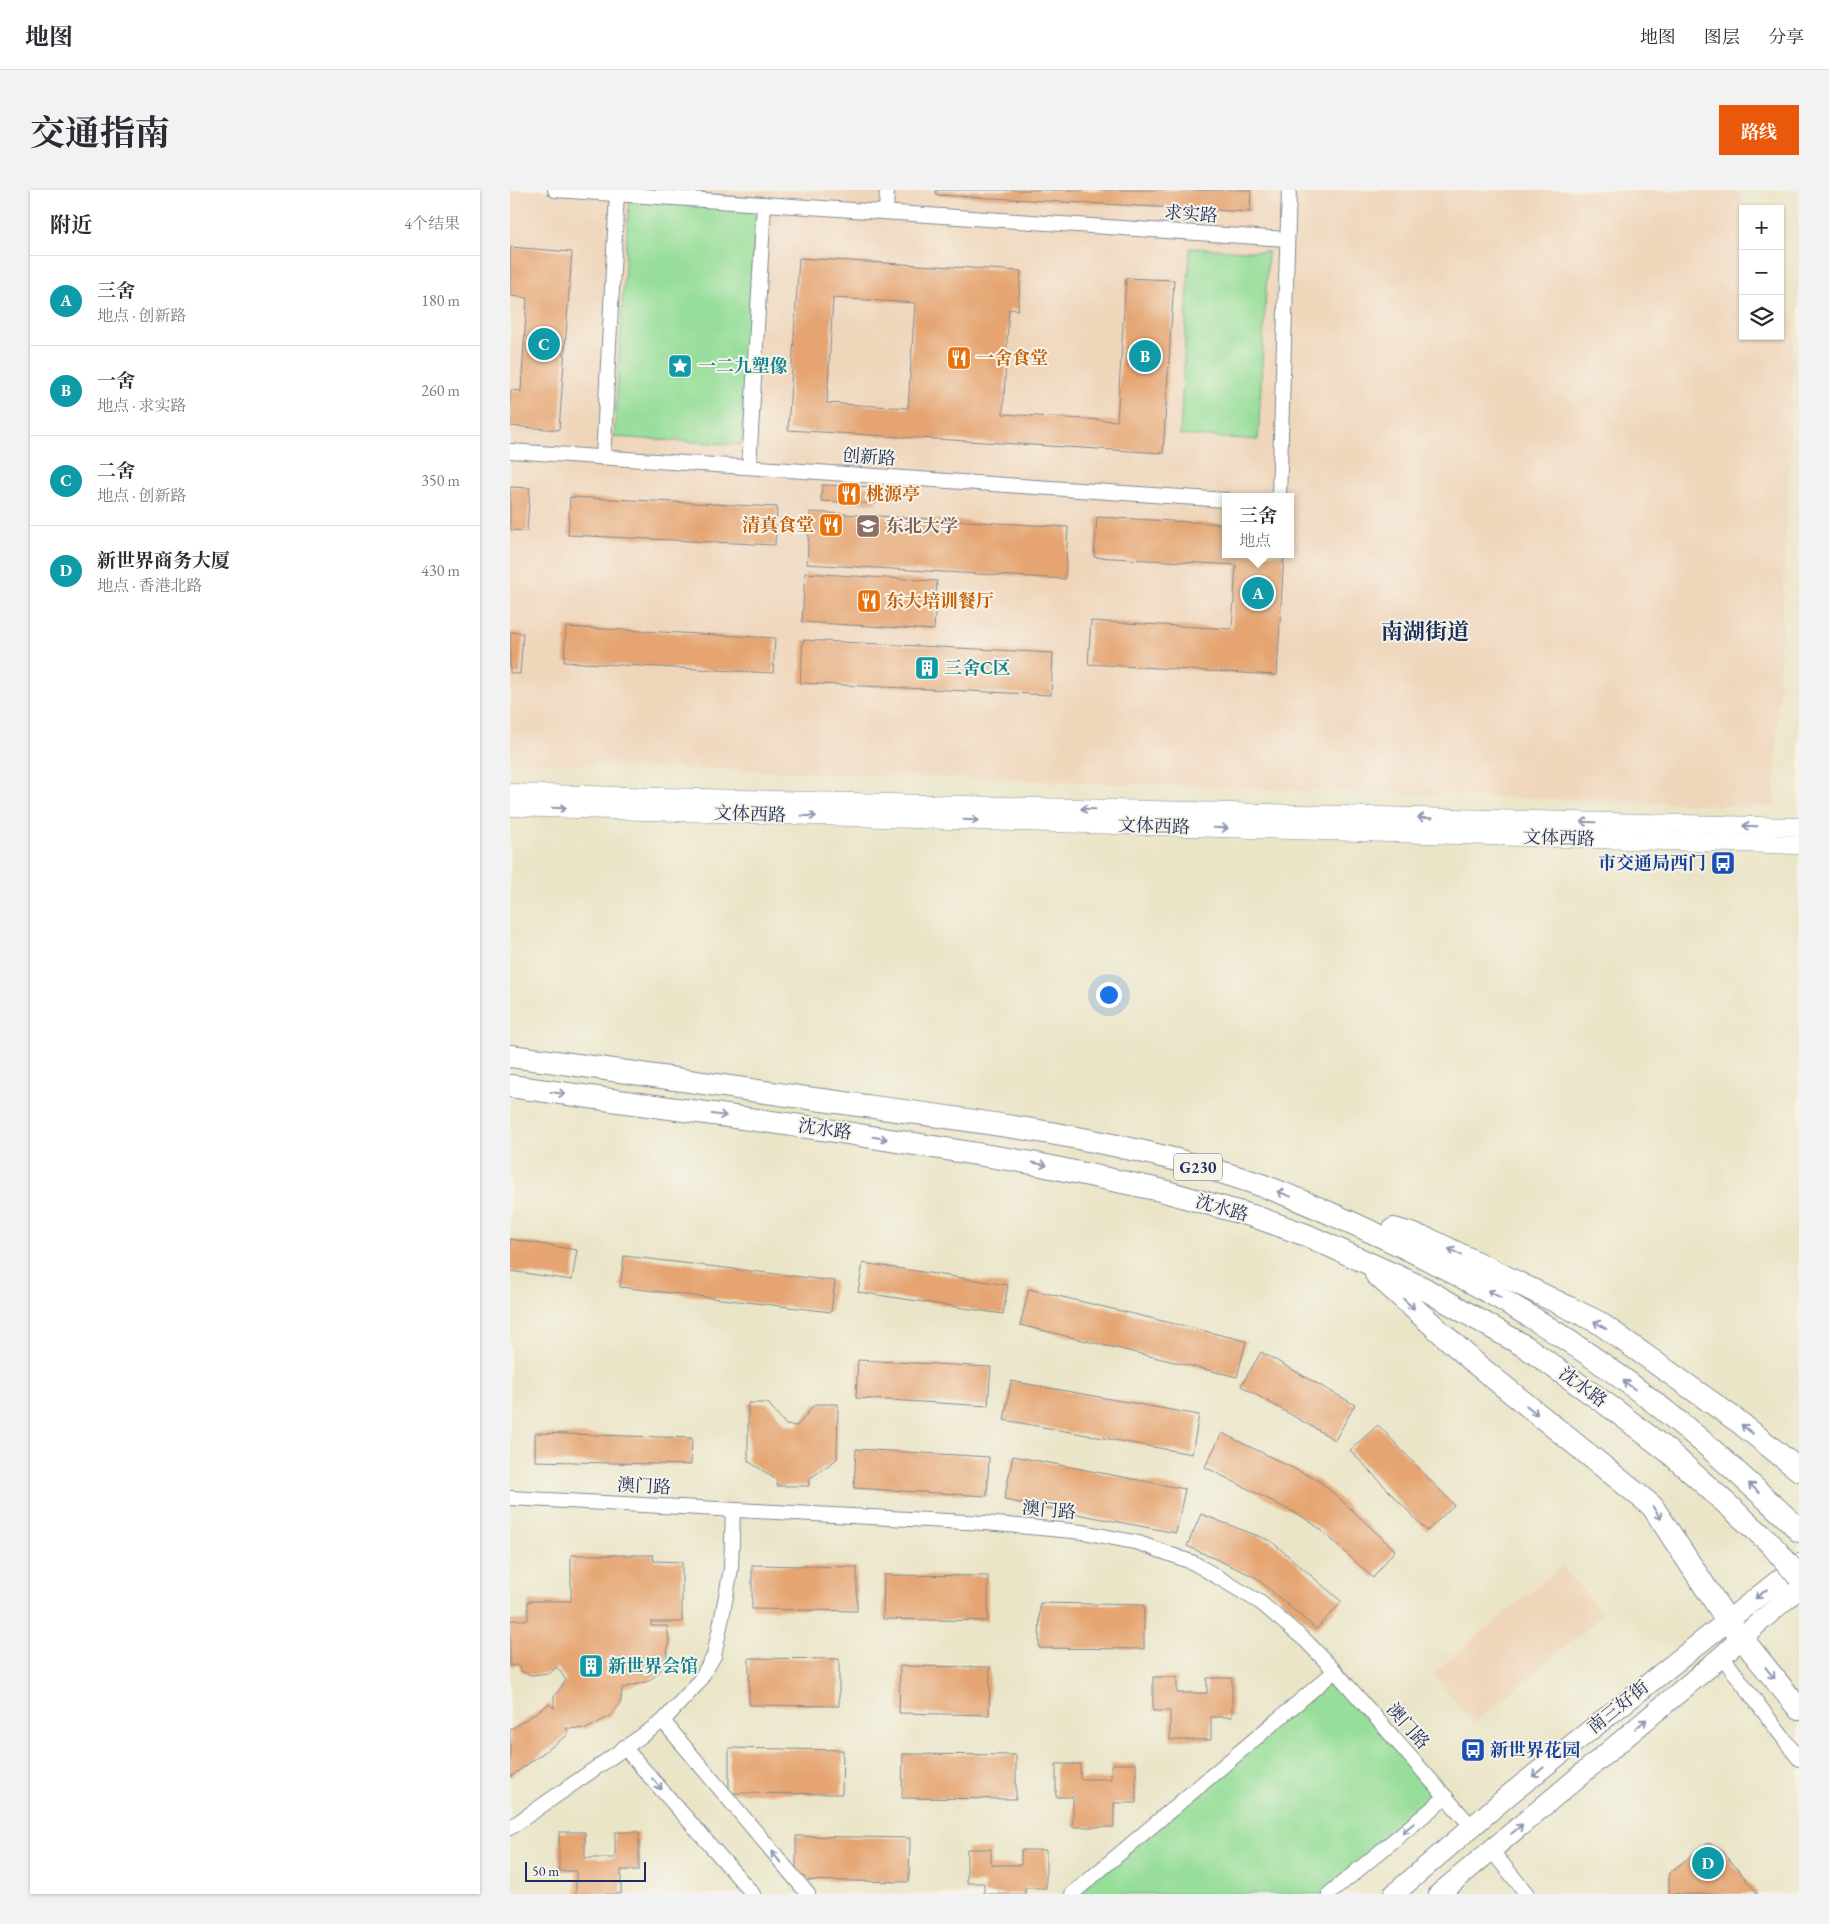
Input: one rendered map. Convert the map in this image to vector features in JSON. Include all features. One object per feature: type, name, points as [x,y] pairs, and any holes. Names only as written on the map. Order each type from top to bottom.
[{"type":"highway","name":"沈水路","points":[[510,1056],[939,1115],[1080,1138],[1144,1152],[1255,1183],[1310,1204],[1394,1242],[1449,1269],[1505,1300],[1569,1341],[1690,1431],[1795,1526]]},
{"type":"highway","name":"沈水路","points":[[510,1086],[950,1148],[1080,1172],[1160,1190],[1256,1217],[1306,1235],[1423,1288],[1533,1352],[1616,1411],[1669,1452],[1769,1542],[1799,1577]]},
{"type":"highway","points":[[1310,1204],[1430,1240],[1598,1322],[1739,1422],[1799,1470]]},
{"type":"highway","points":[[1360,1259],[1476,1364],[1652,1506],[1727,1620],[1799,1709]]},
{"type":"main road","name":"南三好街","points":[[1394,1894],[1517,1788],[1799,1564]]},
{"type":"main road","points":[[1439,1894],[1722,1656],[1799,1588]]},
{"type":"street","name":"求实路","points":[[555,190],[1287,239]]},
{"type":"street","points":[[886,212],[887,190]]},
{"type":"street","points":[[1279,493],[1289,190]]},
{"type":"street","points":[[603,458],[617,194]]},
{"type":"street","points":[[749,467],[764,204]]},
{"type":"street","name":"创新路","points":[[510,451],[1222,500]]},
{"type":"street","name":"文体西路","points":[[510,794],[1799,827]]},
{"type":"street","name":"文体西路","points":[[510,807],[1799,845]]},
{"type":"street","name":"澳门路","points":[[510,1498],[985,1523],[1083,1532],[1139,1543],[1194,1563],[1261,1603],[1306,1641],[1335,1671],[1472,1827]]},
{"type":"street","points":[[510,1828],[663,1721],[698,1683],[714,1656],[731,1569],[734,1510]]},
{"type":"street","points":[[1722,1656],[1799,1759]]},
{"type":"street","points":[[1072,1894],[1335,1671]]},
{"type":"street","points":[[663,1721],[808,1894]]},
{"type":"street","points":[[624,1747],[753,1894]]},
{"type":"street","points":[[1329,1894],[1446,1797]]},
{"type":"street","points":[[1492,1850],[1521,1892]]},
{"type":"shaded area","name":"东北大学","points":[[510,190],[1737,190],[1743,205],[1739,205],[1739,340],[1784,340],[1784,296],[1795,321],[1774,807],[510,762]]},
{"type":"shaded area","points":[[1562,1566],[1603,1615],[1473,1724],[1433,1673]]},
{"type":"green space","points":[[629,201],[756,209],[741,445],[614,437]]},
{"type":"green space","points":[[1190,248],[1268,252],[1258,440],[1180,435]]},
{"type":"green space","points":[[1335,1671],[1446,1797],[1329,1894],[1072,1894]]},
{"type":"building","points":[[936,190],[1251,190],[1250,212],[936,195]]},
{"type":"building","points":[[510,247],[572,252],[559,430],[510,426],[510,390],[521,391],[527,298],[510,296]]},
{"type":"building","points":[[799,258],[1021,271],[1018,310],[1009,309],[1003,414],[1117,421],[1126,278],[1174,280],[1163,453],[788,430]],"holes":[[[833,298],[915,303],[908,408],[827,403]]]},
{"type":"building","name":"桃源亭","points":[[822,485],[877,487],[876,504],[821,501]]},
{"type":"building","points":[[510,487],[530,488],[527,531],[510,530]]},
{"type":"building","points":[[570,497],[777,507],[775,545],[568,535]]},
{"type":"building","points":[[810,512],[1068,527],[1065,579],[807,564]]},
{"type":"building","points":[[1097,517],[1222,524],[1222,558],[1284,558],[1277,675],[1088,664],[1091,621],[1232,629],[1236,565],[1094,557]]},
{"type":"building","name":"东大培训餐厅","points":[[805,573],[937,581],[934,630],[802,622]]},
{"type":"building","points":[[566,627],[775,638],[773,673],[564,662]]},
{"type":"building","points":[[510,632],[523,633],[520,674],[510,673]]},
{"type":"building","name":"三舍C区","points":[[803,640],[1053,653],[1051,695],[800,683]]},
{"type":"building","points":[[510,1239],[577,1250],[572,1280],[510,1271]]},
{"type":"building","points":[[624,1256],[835,1281],[831,1312],[620,1287]]},
{"type":"building","points":[[863,1263],[1008,1285],[1003,1314],[858,1292]]},
{"type":"building","points":[[1029,1289],[1246,1341],[1237,1377],[1020,1325]]},
{"type":"building","points":[[1261,1352],[1355,1405],[1335,1440],[1241,1386]]},
{"type":"building","points":[[858,1360],[991,1367],[988,1406],[856,1398]]},
{"type":"building","points":[[1011,1381],[1199,1415],[1192,1454],[1004,1420]]},
{"type":"building","points":[[748,1403],[768,1403],[786,1425],[797,1426],[815,1404],[838,1404],[837,1459],[809,1479],[809,1486],[777,1486],[777,1480],[748,1461]]},
{"type":"building","points":[[1378,1425],[1454,1505],[1427,1531],[1350,1450]]},
{"type":"building","points":[[535,1433],[692,1438],[691,1465],[535,1461]]},
{"type":"building","points":[[1222,1433],[1319,1481],[1395,1550],[1373,1578],[1319,1528],[1301,1516],[1205,1467]]},
{"type":"building","points":[[856,1449],[989,1457],[987,1496],[854,1488]]},
{"type":"building","points":[[1013,1456],[1185,1489],[1176,1533],[1004,1500]]},
{"type":"building","points":[[1201,1514],[1271,1541],[1342,1602],[1316,1629],[1255,1577],[1187,1546]]},
{"type":"building","name":"新世界会馆","points":[[571,1555],[653,1555],[654,1561],[682,1562],[682,1622],[651,1622],[651,1626],[667,1626],[669,1640],[667,1657],[661,1670],[649,1681],[622,1688],[621,1701],[612,1715],[586,1729],[566,1728],[569,1734],[510,1777],[510,1730],[549,1704],[554,1708],[554,1697],[566,1680],[557,1667],[550,1673],[531,1675],[522,1672],[518,1665],[510,1666],[510,1620],[528,1620],[528,1601],[571,1601]]},
{"type":"building","points":[[752,1565],[857,1567],[857,1611],[752,1609]]},
{"type":"building","points":[[884,1575],[988,1576],[988,1621],[883,1619]]},
{"type":"building","points":[[1040,1603],[1144,1605],[1144,1649],[1039,1648]]},
{"type":"building","points":[[749,1658],[839,1659],[839,1706],[749,1705]]},
{"type":"building","points":[[900,1666],[990,1667],[989,1715],[899,1713]]},
{"type":"building","points":[[1153,1677],[1177,1677],[1177,1693],[1207,1693],[1207,1678],[1232,1678],[1232,1717],[1211,1717],[1211,1740],[1170,1740],[1170,1711],[1153,1711]]},
{"type":"building","points":[[729,1748],[843,1750],[842,1794],[729,1793]]},
{"type":"building","points":[[903,1754],[1016,1755],[1016,1799],[902,1798]]},
{"type":"building","points":[[1056,1764],[1080,1764],[1080,1779],[1111,1779],[1111,1764],[1136,1764],[1136,1803],[1114,1803],[1114,1827],[1073,1827],[1073,1797],[1056,1797]]},
{"type":"building","points":[[559,1832],[585,1832],[585,1858],[615,1858],[615,1832],[639,1832],[639,1870],[621,1870],[621,1894],[576,1894],[576,1871],[559,1871]]},
{"type":"building","points":[[796,1836],[910,1838],[909,1882],[796,1880]]},
{"type":"building","points":[[1708,1843],[1720,1848],[1758,1894],[1669,1894],[1669,1873]]},
{"type":"building","points":[[967,1849],[991,1849],[991,1865],[1021,1865],[1021,1850],[1046,1850],[1046,1888],[1025,1888],[1025,1894],[984,1894],[984,1883],[967,1883]]},
{"type":"place","name":"二舍","points":[[544,344]]},
{"type":"place","name":"一舍","points":[[1145,356]]},
{"type":"place","name":"一舍食堂","points":[[959,358]]},
{"type":"place","name":"一二九塑像","points":[[680,366]]},
{"type":"place","name":"桃源亭","points":[[849,494]]},
{"type":"place","name":"清真食堂","points":[[831,525]]},
{"type":"place","name":"东北大学","points":[[868,526]]},
{"type":"place","name":"三舍","points":[[1258,593]]},
{"type":"place","name":"东大培训餐厅","points":[[869,601]]},
{"type":"place","name":"三舍C区","points":[[927,668]]},
{"type":"place","name":"市交通局西门","points":[[1723,863]]},
{"type":"place","name":"新世界会馆","points":[[591,1666]]},
{"type":"place","name":"新世界花园","points":[[1473,1750]]},
{"type":"place","name":"新世界商务大厦","points":[[1708,1863]]},
{"type":"district","name":"南湖街道","points":[[1425,631]]}]
